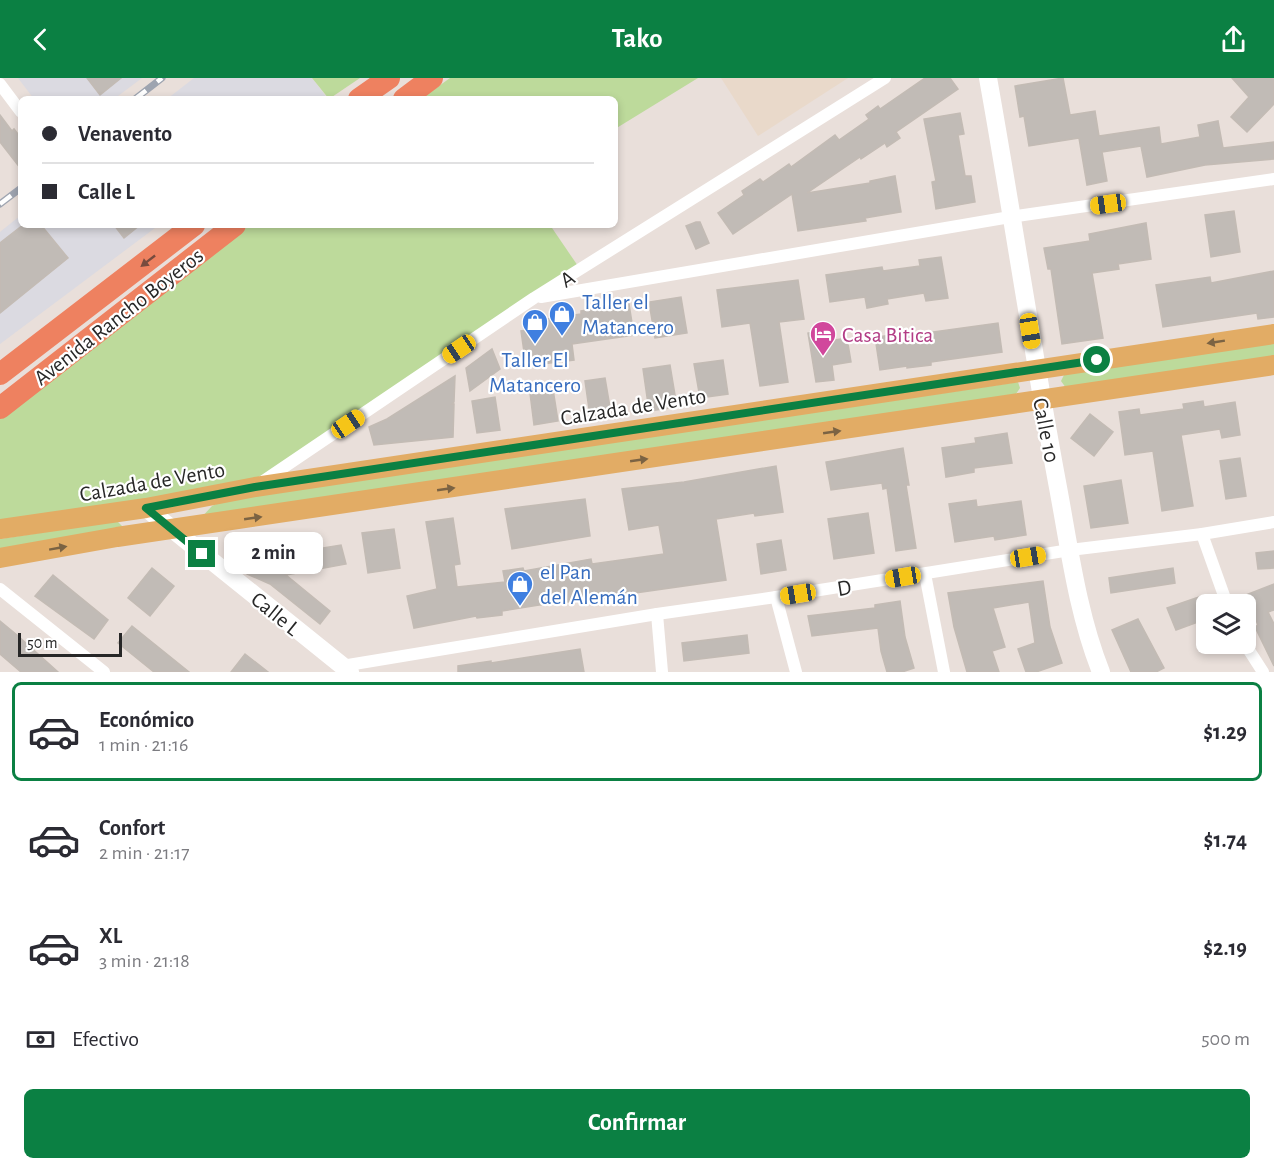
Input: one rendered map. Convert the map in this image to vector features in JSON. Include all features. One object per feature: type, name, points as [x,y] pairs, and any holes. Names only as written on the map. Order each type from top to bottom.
[{"type":"highway","points":[[363,96],[389,78]]},
{"type":"highway","points":[[408,96],[432,78]]},
{"type":"highway","name":"Avenida Rancho Boyeros","points":[[0,374],[190,228]]},
{"type":"highway","name":"Avenida Rancho Boyeros","points":[[0,408],[232,228]]},
{"type":"main road","name":"Calzada de Vento","points":[[0,529],[146,508],[255,487],[1274,334]]},
{"type":"main road","points":[[0,558],[117,537],[1274,365]]},
{"type":"main road","points":[[195,526],[186,514],[188,508],[198,499]]},
{"type":"main road","points":[[112,513],[122,517],[126,525],[125,533],[117,537]]},
{"type":"street","points":[[8,78],[0,84],[18,108]]},
{"type":"street","name":"A","points":[[255,487],[534,298],[885,78]]},
{"type":"street","name":"Calle 10","points":[[988,78],[1013,218],[1036,369],[1070,550],[1088,630],[1101,672]]},
{"type":"street","points":[[534,298],[1013,218],[1274,180]]},
{"type":"street","name":"Calle L","points":[[146,508],[346,669]]},
{"type":"street","name":"D","points":[[346,669],[657,614],[1070,550],[1202,534],[1274,522]]},
{"type":"street","points":[[1202,534],[1223,594]]},
{"type":"street","points":[[925,574],[944,672]]},
{"type":"street","points":[[0,590],[104,672]]},
{"type":"street","points":[[777,597],[796,672]]},
{"type":"street","points":[[657,614],[662,672]]},
{"type":"street","points":[[1251,654],[1263,672]]},
{"type":"shaded area","points":[[18,78],[142,78],[118,96],[32,96]]},
{"type":"shaded area","points":[[194,78],[312,78],[326,96],[171,96]]},
{"type":"shaded area","points":[[721,78],[848,78],[758,136]]},
{"type":"shaded area","points":[[18,217],[18,228],[155,228],[0,344],[0,232]]},
{"type":"green space","points":[[312,78],[360,78],[333,96],[327,96]]},
{"type":"green space","points":[[450,78],[698,78],[618,127],[618,96],[425,96]]},
{"type":"green space","points":[[246,228],[552,228],[580,269],[255,487],[0,529],[0,410]]},
{"type":"green space","points":[[1274,339],[1274,356],[1066,388],[1061,381],[1065,373]]},
{"type":"green space","points":[[1018,382],[1020,388],[1016,394],[200,519],[212,506],[225,500]]},
{"type":"green space","points":[[117,521],[123,527],[0,553],[0,539]]},
{"type":"building","points":[[87,78],[121,78],[100,95]]},
{"type":"building","points":[[925,78],[950,78],[958,89],[896,132],[900,138],[887,147],[885,143],[861,159],[860,157],[807,193],[870,183],[870,181],[895,176],[901,212],[865,218],[866,221],[798,231],[792,194],[733,234],[718,213],[744,195],[742,191],[760,179],[763,182],[789,164],[791,167],[835,135],[839,140],[869,119],[866,115],[878,106],[880,109]]},
{"type":"building","points":[[1063,78],[1070,115],[1095,111],[1099,136],[1159,127],[1161,144],[1200,137],[1198,125],[1218,121],[1223,148],[1274,142],[1274,159],[1205,165],[1147,177],[1141,146],[1102,152],[1107,181],[1087,185],[1079,138],[1029,146],[1024,116],[1020,117],[1015,86]]},
{"type":"building","points":[[1232,78],[1274,78],[1274,104],[1247,132],[1231,117],[1249,97]]},
{"type":"building","points":[[960,113],[964,134],[958,135],[965,176],[971,176],[975,202],[936,209],[932,182],[936,181],[924,119]]},
{"type":"building","points":[[0,115],[12,131],[14,129],[18,134],[18,165],[0,142]]},
{"type":"building","points":[[1234,211],[1240,252],[1211,257],[1205,215]]},
{"type":"building","points":[[700,222],[709,243],[696,249],[686,226]]},
{"type":"building","points":[[1146,223],[1151,259],[1118,264],[1119,269],[1092,273],[1103,338],[1062,344],[1051,269],[1048,269],[1044,248],[1090,241],[1089,234]]},
{"type":"building","points":[[19,228],[43,228],[68,258],[0,313],[0,243]]},
{"type":"building","points":[[116,228],[136,228],[124,238]]},
{"type":"building","points":[[941,257],[948,298],[926,301],[924,293],[887,299],[888,304],[867,308],[865,297],[830,302],[826,275],[882,267],[883,271],[920,266],[919,260]]},
{"type":"building","points":[[1274,271],[1274,317],[1258,319],[1257,313],[1163,327],[1156,285],[1210,277],[1211,283]]},
{"type":"building","points":[[798,280],[804,319],[779,322],[788,382],[760,386],[750,323],[722,327],[717,290]]},
{"type":"building","points":[[681,297],[687,333],[655,338],[649,302]]},
{"type":"building","points":[[629,304],[634,335],[572,344],[574,360],[526,366],[521,331],[549,327],[547,319]]},
{"type":"building","points":[[998,323],[1002,352],[931,362],[931,365],[880,370],[875,337]]},
{"type":"building","points":[[826,330],[828,341],[847,338],[851,362],[832,365],[834,380],[816,382],[808,333]]},
{"type":"building","points":[[492,349],[500,369],[470,391],[466,368]]},
{"type":"building","points":[[723,360],[728,394],[700,398],[694,364]]},
{"type":"building","points":[[670,365],[677,407],[649,411],[643,369]]},
{"type":"building","points":[[455,376],[452,404],[454,404],[453,437],[374,445],[369,427],[387,419]]},
{"type":"building","points":[[605,378],[611,413],[590,416],[585,381]]},
{"type":"building","points":[[553,389],[558,421],[534,425],[530,393]]},
{"type":"building","points":[[495,397],[500,430],[477,433],[472,401]]},
{"type":"building","points":[[1203,401],[1204,407],[1235,402],[1240,435],[1222,438],[1220,429],[1181,435],[1193,506],[1162,511],[1153,451],[1125,455],[1119,412],[1139,409],[1140,415],[1184,409],[1183,404]]},
{"type":"building","points":[[1090,414],[1113,432],[1094,456],[1071,438]]},
{"type":"building","points":[[1007,433],[1012,463],[974,468],[974,472],[946,477],[942,448],[976,443],[975,438]]},
{"type":"building","points":[[903,448],[916,548],[896,551],[887,488],[883,489],[882,483],[831,490],[826,462]]},
{"type":"building","points":[[1240,458],[1246,496],[1226,499],[1220,461]]},
{"type":"building","points":[[776,466],[783,512],[755,516],[754,513],[716,519],[726,580],[628,594],[628,597],[539,605],[502,611],[502,615],[477,618],[476,616],[414,628],[407,596],[437,589],[426,522],[453,518],[460,564],[454,565],[457,587],[505,582],[503,571],[523,568],[524,571],[591,559],[592,564],[664,554],[659,525],[629,530],[622,489],[684,482]]},
{"type":"building","points":[[1121,480],[1128,523],[1091,528],[1084,486]]},
{"type":"building","points":[[585,499],[590,536],[512,549],[505,509]]},
{"type":"building","points":[[976,500],[977,507],[1021,501],[1026,535],[995,540],[994,536],[955,542],[949,504]]},
{"type":"building","points":[[868,513],[874,553],[834,559],[828,519]]},
{"type":"building","points":[[394,529],[400,568],[368,573],[362,533]]},
{"type":"building","points":[[781,540],[786,570],[761,574],[757,544]]},
{"type":"building","points":[[341,545],[346,564],[286,575],[330,611],[320,624],[270,584],[247,574],[249,555],[267,557]]},
{"type":"building","points":[[1274,551],[1274,568],[1258,569],[1256,553]]},
{"type":"building","points":[[152,568],[174,586],[150,616],[128,598]]},
{"type":"building","points":[[1173,568],[1175,583],[1111,593],[1109,578]]},
{"type":"building","points":[[53,575],[108,620],[94,639],[35,596]]},
{"type":"building","points":[[1043,581],[1050,627],[1062,663],[1036,672],[1026,672],[1018,649],[1035,643],[1029,602],[993,608],[1005,647],[992,651],[999,672],[967,672],[954,627],[948,593]]},
{"type":"building","points":[[1274,584],[1274,610],[1268,612],[1274,624],[1274,666],[1256,629],[1258,625],[1256,594],[1249,594]]},
{"type":"building","points":[[1196,598],[1196,623],[1176,630],[1167,608]]},
{"type":"building","points":[[900,601],[905,637],[914,668],[902,672],[887,672],[878,628],[812,636],[808,616],[875,608],[875,605]]},
{"type":"building","points":[[1138,619],[1164,668],[1156,672],[1131,672],[1112,630]]},
{"type":"building","points":[[0,621],[58,672],[21,672],[0,654]]},
{"type":"building","points":[[132,626],[189,672],[154,672],[118,643]]},
{"type":"building","points":[[747,635],[749,653],[684,661],[682,643]]},
{"type":"building","points":[[580,649],[584,672],[458,672],[458,666]]},
{"type":"building","points":[[245,654],[268,672],[231,672]]},
{"type":"railway","points":[[139,96],[162,78]]},
{"type":"railway","points":[[0,204],[18,190]]},
{"type":"place","name":"Taller el Matancero","points":[[562,337]]},
{"type":"place","name":"Taller El Matancero","points":[[535,345]]},
{"type":"place","name":"Casa Bitica","points":[[823,357]]},
{"type":"place","name":"el Pan del Alemán","points":[[520,607]]},
{"type":"route","points":[[202,554],[146,508],[255,487],[1097,360]]}]
